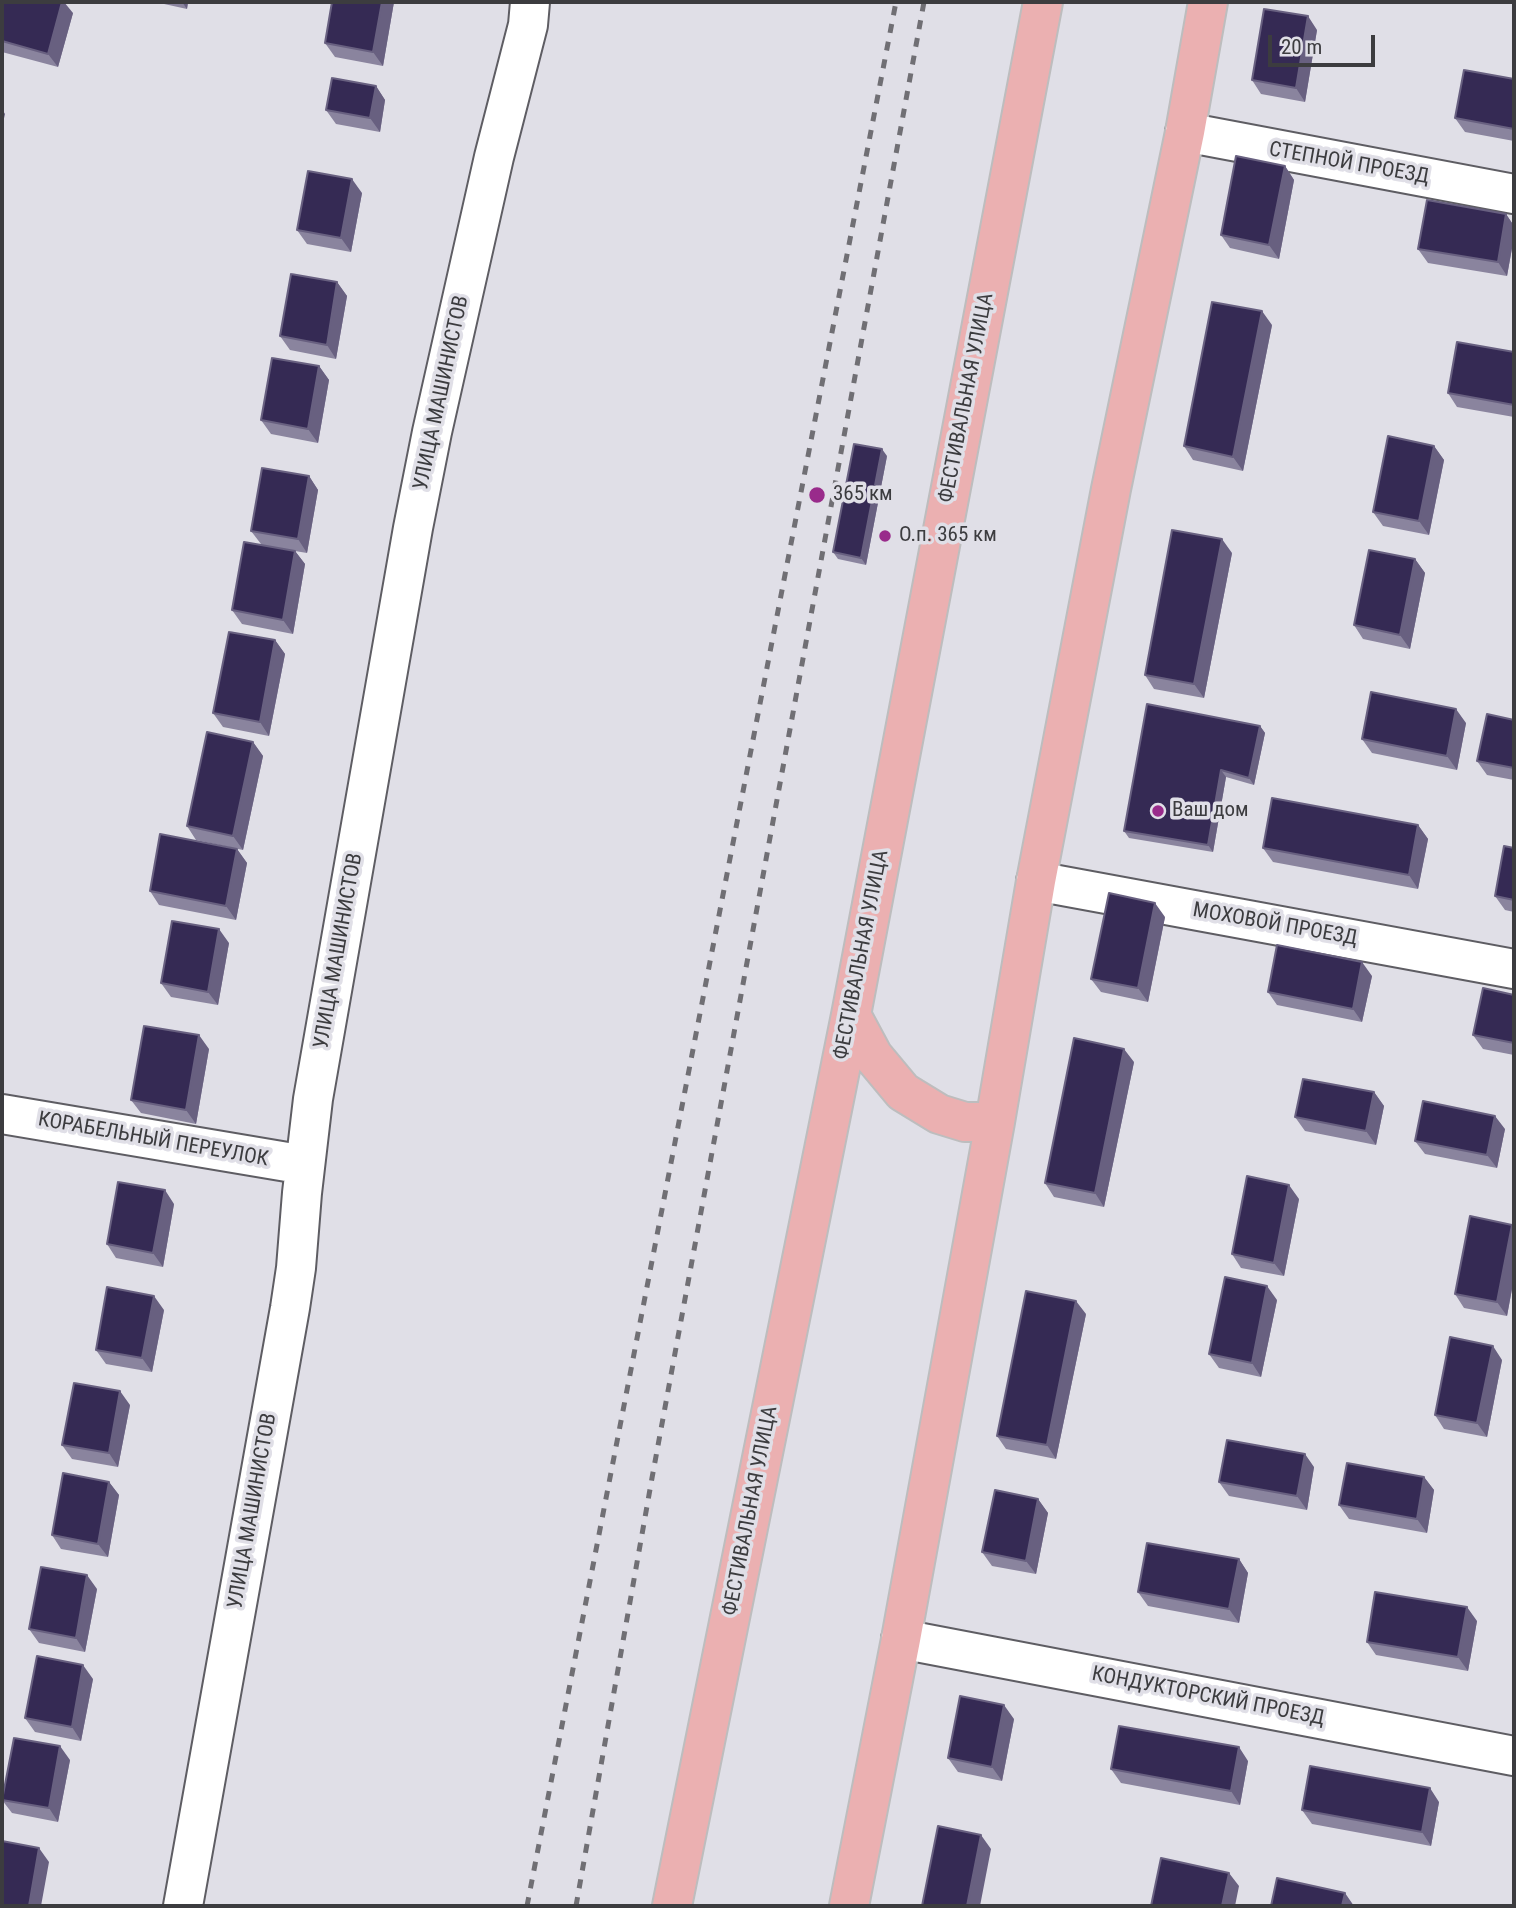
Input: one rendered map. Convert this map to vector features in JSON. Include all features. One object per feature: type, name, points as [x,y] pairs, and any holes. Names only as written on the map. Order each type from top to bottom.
[{"type":"main road","name":"ФЕСТИВАЛЬНАЯ УЛИЦА","points":[[672,1906],[851,1015],[1043,2]]},
{"type":"main road","points":[[849,1906],[901,1639],[1036,881],[1111,489],[1185,132],[1208,2]]},
{"type":"main road","points":[[851,1015],[873,1056],[903,1091],[939,1114],[965,1122],[995,1122]]},
{"type":"street","name":"УЛИЦА МАШИНИСТОВ","points":[[183,1906],[290,1308],[313,1099],[418,502],[494,157],[528,25],[530,2]]},
{"type":"street","name":"СТЕПНОЙ ПРОЕЗД","points":[[1185,132],[1514,194]]},
{"type":"street","name":"МОХОВОЙ ПРОЕЗД","points":[[1036,881],[1514,969]]},
{"type":"street","name":"КОРАБЕЛЬНЫЙ ПЕРЕУЛОК","points":[[2,1114],[305,1165]]},
{"type":"street","name":"КОНДУКТОРСКИЙ ПРОЕЗД","points":[[901,1639],[1514,1756]]},
{"type":"building","points":[[2,2],[62,2],[48,54],[2,41]]},
{"type":"building","points":[[332,2],[382,2],[373,52],[325,43]]},
{"type":"building","points":[[1264,9],[1308,16],[1296,88],[1252,80]]},
{"type":"building","points":[[1464,70],[1514,79],[1514,129],[1455,118]]},
{"type":"building","points":[[332,78],[376,86],[370,118],[326,110]]},
{"type":"building","points":[[1236,156],[1285,166],[1269,245],[1221,235]]},
{"type":"building","points":[[308,171],[352,179],[341,238],[297,230]]},
{"type":"building","points":[[1427,200],[1506,214],[1498,262],[1418,249]]},
{"type":"building","points":[[291,274],[337,282],[327,345],[280,336]]},
{"type":"building","points":[[1212,302],[1262,311],[1233,457],[1184,446]]},
{"type":"building","points":[[1457,342],[1514,352],[1514,405],[1448,393]]},
{"type":"building","points":[[272,358],[319,366],[308,429],[261,420]]},
{"type":"building","points":[[1388,436],[1434,446],[1419,521],[1373,512]]},
{"type":"building","points":[[854,444],[882,449],[861,558],[833,552]]},
{"type":"building","points":[[262,468],[309,476],[298,539],[251,531]]},
{"type":"building","points":[[1172,530],[1222,539],[1194,684],[1145,675]]},
{"type":"building","points":[[244,542],[295,551],[283,620],[232,610]]},
{"type":"building","points":[[1369,550],[1415,559],[1400,635],[1354,625]]},
{"type":"building","points":[[229,632],[275,640],[260,722],[213,713]]},
{"type":"building","points":[[1371,692],[1456,709],[1447,756],[1362,739]]},
{"type":"building","points":[[1147,704],[1260,726],[1249,778],[1221,770],[1208,845],[1124,831]]},
{"type":"building","points":[[1487,714],[1514,720],[1514,768],[1477,761]]},
{"type":"building","points":[[207,732],[253,742],[233,836],[187,826]]},
{"type":"building","points":[[1272,798],[1418,825],[1409,875],[1263,848]]},
{"type":"building","points":[[160,834],[237,849],[226,906],[150,891]]},
{"type":"building","points":[[1504,846],[1514,848],[1514,900],[1495,896]]},
{"type":"building","points":[[1109,893],[1155,903],[1138,988],[1091,979]]},
{"type":"building","points":[[172,921],[219,929],[208,992],[161,983]]},
{"type":"building","points":[[1277,945],[1362,962],[1353,1009],[1268,992]]},
{"type":"building","points":[[1483,988],[1514,995],[1514,1043],[1473,1035]]},
{"type":"building","points":[[144,1026],[199,1035],[186,1110],[131,1100]]},
{"type":"building","points":[[1074,1038],[1124,1049],[1095,1193],[1045,1183]]},
{"type":"building","points":[[1303,1079],[1374,1092],[1366,1131],[1295,1117]]},
{"type":"building","points":[[1423,1101],[1495,1116],[1487,1155],[1415,1141]]},
{"type":"building","points":[[1247,1176],[1289,1185],[1274,1263],[1232,1254]]},
{"type":"building","points":[[118,1182],[165,1190],[153,1253],[107,1244]]},
{"type":"building","points":[[1470,1216],[1512,1225],[1497,1302],[1455,1294]]},
{"type":"building","points":[[1225,1277],[1267,1286],[1252,1363],[1209,1354]]},
{"type":"building","points":[[107,1287],[154,1296],[142,1358],[96,1350]]},
{"type":"building","points":[[1026,1291],[1076,1301],[1047,1445],[997,1436]]},
{"type":"building","points":[[1450,1337],[1493,1346],[1477,1423],[1435,1415]]},
{"type":"building","points":[[74,1383],[120,1391],[109,1453],[62,1445]]},
{"type":"building","points":[[1227,1440],[1305,1454],[1297,1496],[1219,1482]]},
{"type":"building","points":[[1347,1463],[1424,1477],[1417,1519],[1339,1505]]},
{"type":"building","points":[[63,1473],[109,1482],[98,1544],[52,1535]]},
{"type":"building","points":[[995,1490],[1038,1499],[1026,1561],[982,1552]]},
{"type":"building","points":[[1147,1543],[1239,1559],[1229,1609],[1138,1592]]},
{"type":"building","points":[[41,1567],[87,1575],[76,1638],[29,1629]]},
{"type":"building","points":[[1375,1592],[1467,1607],[1458,1657],[1367,1642]]},
{"type":"building","points":[[37,1656],[83,1665],[72,1727],[25,1718]]},
{"type":"building","points":[[960,1696],[1004,1705],[992,1767],[948,1758]]},
{"type":"building","points":[[1119,1726],[1239,1747],[1231,1791],[1111,1769]]},
{"type":"building","points":[[14,1738],[60,1746],[49,1808],[2,1800]]},
{"type":"building","points":[[1310,1766],[1430,1788],[1422,1832],[1302,1810]]},
{"type":"building","points":[[938,1826],[981,1835],[967,1906],[922,1906]]},
{"type":"building","points":[[2,1841],[39,1848],[29,1906],[2,1906]]},
{"type":"building","points":[[1161,1858],[1229,1873],[1222,1906],[1151,1906]]},
{"type":"building","points":[[1277,1878],[1345,1893],[1342,1906],[1271,1906]]},
{"type":"railway","points":[[527,1906],[896,2]]},
{"type":"railway","points":[[576,1906],[652,1478],[924,2]]},
{"type":"place","name":"365 км","points":[[817,495]]},
{"type":"place","name":"О.п. 365 км","points":[[885,536]]},
{"type":"place","name":"Ваш дом","points":[[1158,811]]}]
